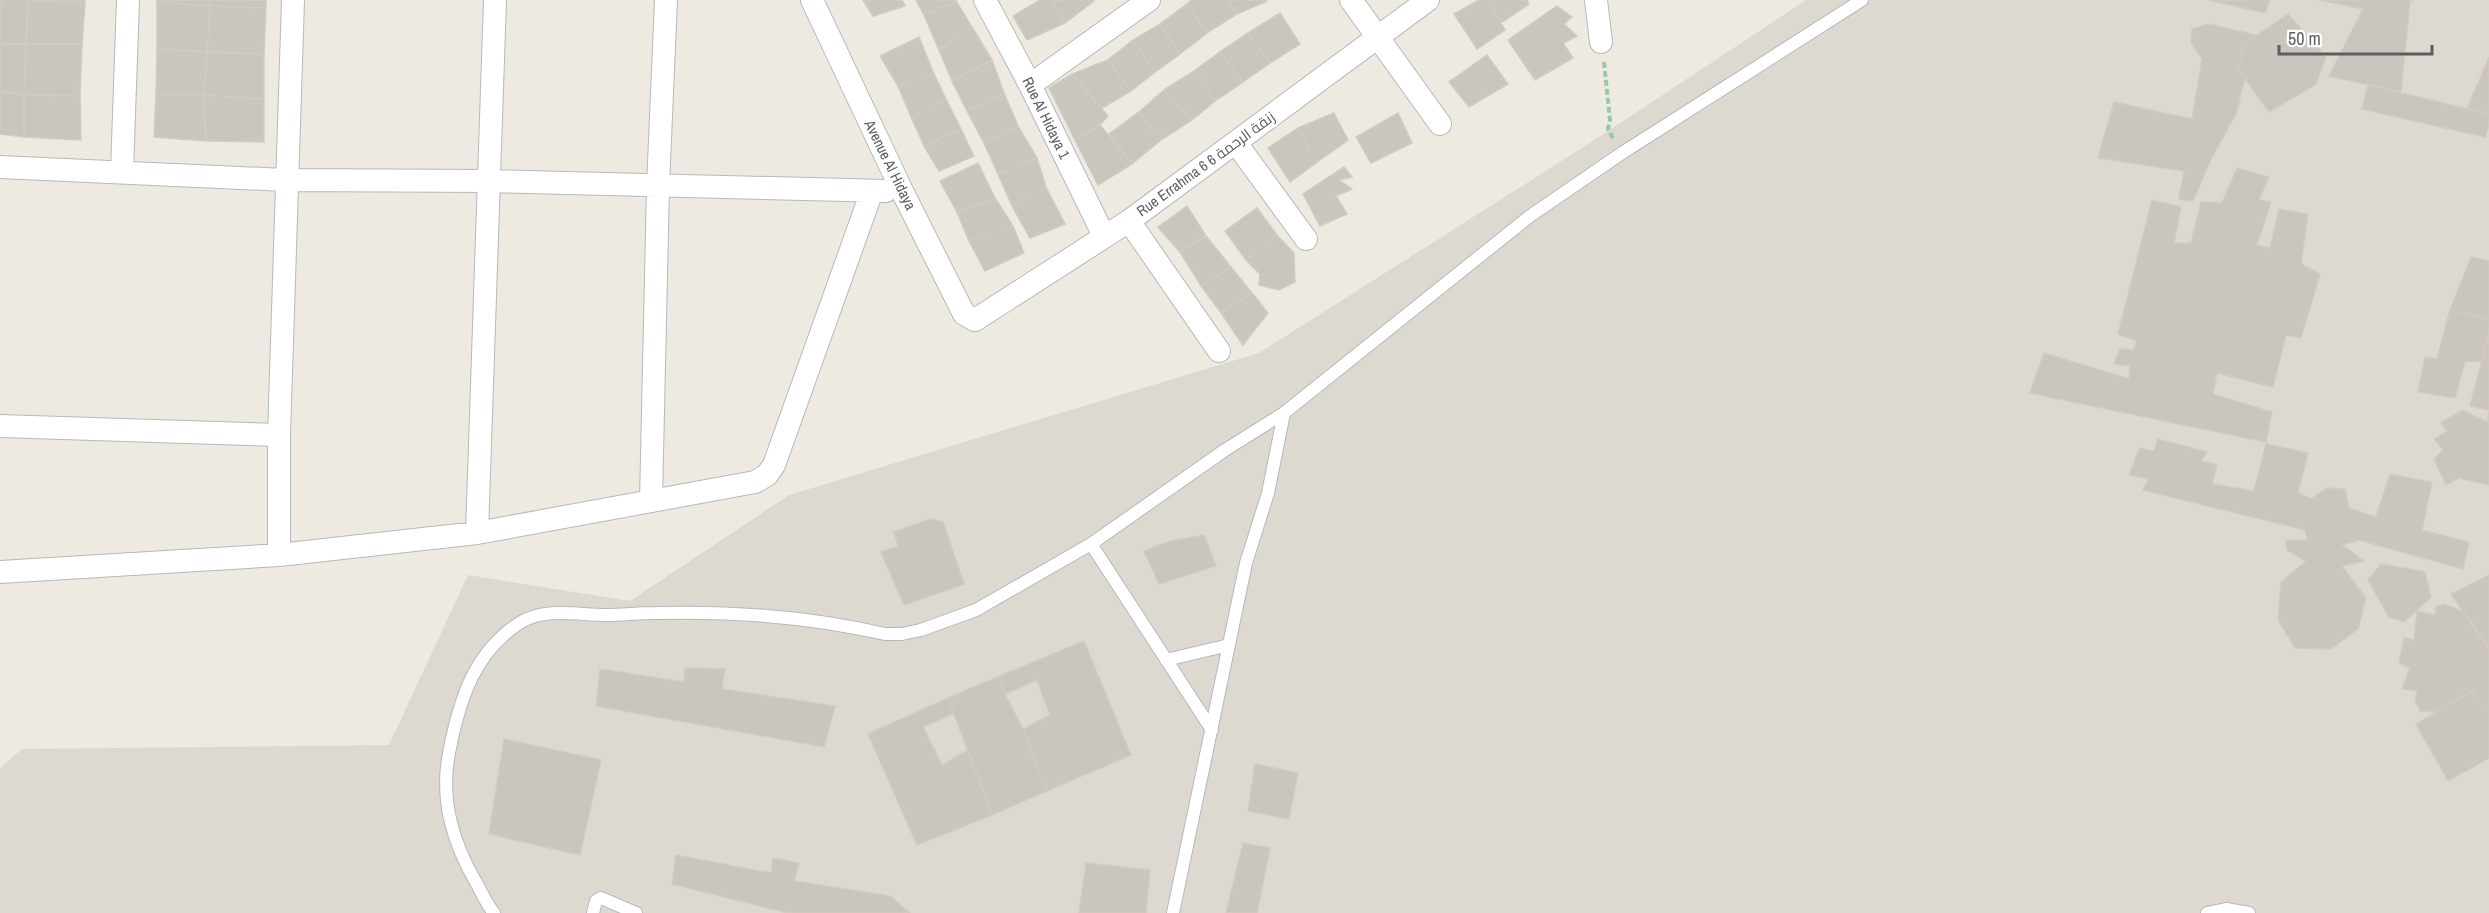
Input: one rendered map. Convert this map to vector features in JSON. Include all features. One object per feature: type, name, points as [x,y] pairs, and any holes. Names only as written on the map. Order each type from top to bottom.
[{"type":"street","points":[[122,172],[128,0]]},
{"type":"street","points":[[279,555],[279,435],[285,180],[293,0]]},
{"type":"street","points":[[477,533],[495,0]]},
{"type":"street","points":[[651,501],[658,186],[666,0]]},
{"type":"street","name":"Avenue Al Hidaya","points":[[812,0],[902,191],[964,315],[970,319],[979,320]]},
{"type":"street","name":"Rue Al Hidaya 1","points":[[985,0],[1030,85],[1104,236]]},
{"type":"street","points":[[1030,85],[1149,0]]},
{"type":"street","points":[[1352,0],[1440,124]]},
{"type":"street","name":"Rue Errahma 6 6 زنقة الرحمة","points":[[979,320],[1129,220],[1428,0]]},
{"type":"street","points":[[1596,0],[1601,42]]},
{"type":"street","points":[[1236,143],[1306,239]]},
{"type":"street","points":[[0,167],[285,180],[489,181],[902,191]]},
{"type":"street","points":[[0,572],[279,555],[477,533],[746,486],[771,471],[872,191]]},
{"type":"street","points":[[1129,220],[1219,351]]},
{"type":"street","points":[[0,426],[279,435]]},
{"type":"lane","points":[[494,913],[472,877],[450,827],[445,786],[447,760],[463,694],[473,672],[485,654],[520,623],[543,614],[604,615],[680,612],[776,616],[885,634],[902,634],[941,625],[976,610],[1091,544],[1225,450],[1284,413],[1530,216],[1622,153],[1862,0]]},
{"type":"lane","points":[[1173,913],[1246,563],[1276,460],[1284,413]]},
{"type":"lane","points":[[1091,544],[1212,730]]},
{"type":"lane","points":[[1166,660],[1229,645]]},
{"type":"lane","points":[[593,913],[596,901],[601,898],[636,913]]},
{"type":"lane","points":[[2207,913],[2226,909],[2249,913]]},
{"type":"path","points":[[1601,42],[1610,120],[1608,129]]},
{"type":"shaded area","points":[[1806,0],[2489,0],[2489,913],[0,913],[0,768],[22,749],[389,745],[468,575],[630,601],[789,495],[1259,353],[1599,137]]},
{"type":"building","points":[[0,0],[28,0],[26,44],[0,44]]},
{"type":"building","points":[[28,0],[85,4],[82,44],[26,44]]},
{"type":"building","points":[[38,0],[85,0],[85,4]]},
{"type":"building","points":[[157,0],[210,0],[210,6],[157,2]]},
{"type":"building","points":[[210,0],[266,0],[266,8],[210,6]]},
{"type":"building","points":[[863,0],[902,0],[905,6],[873,16]]},
{"type":"building","points":[[916,0],[956,0],[956,1],[924,15]]},
{"type":"building","points":[[1040,0],[1052,0],[1065,23],[1027,40],[1013,16]]},
{"type":"building","points":[[1052,0],[1093,0],[1094,1],[1065,23]]},
{"type":"building","points":[[1191,0],[1227,0],[1237,14],[1207,33],[1187,4]]},
{"type":"building","points":[[1227,0],[1266,0],[1267,1],[1237,14]]},
{"type":"building","points":[[1479,0],[1488,0],[1505,30],[1477,49],[1454,14]]},
{"type":"building","points":[[1488,0],[1527,0],[1529,4],[1501,23]]},
{"type":"building","points":[[2208,0],[2270,0],[2265,13]]},
{"type":"building","points":[[2318,0],[2414,0],[2410,1],[2401,92],[2329,76],[2363,9]]},
{"type":"building","points":[[956,1],[972,27],[939,50],[924,15]]},
{"type":"building","points":[[157,2],[210,6],[207,52],[157,49]]},
{"type":"building","points":[[1187,4],[1207,33],[1180,54],[1160,24]]},
{"type":"building","points":[[210,6],[266,8],[264,54],[207,52]]},
{"type":"building","points":[[1557,6],[1572,17],[1564,24],[1577,36],[1563,43],[1573,58],[1535,80],[1508,40]]},
{"type":"building","points":[[1280,13],[1300,44],[1270,63],[1248,33]]},
{"type":"building","points":[[2288,14],[2326,57],[2316,84],[2269,112],[2238,69],[2244,44]]},
{"type":"building","points":[[1160,24],[1180,54],[1155,72],[1133,40]]},
{"type":"building","points":[[2209,24],[2256,35],[2244,44],[2238,69],[2245,78],[2236,114],[2211,159],[2193,201],[2179,199],[2184,171],[2098,158],[2114,102],[2192,119],[2202,59],[2191,43],[2192,29]]},
{"type":"building","points":[[972,27],[992,60],[952,81],[939,50]]},
{"type":"building","points":[[1248,33],[1270,63],[1243,82],[1220,52]]},
{"type":"building","points":[[919,37],[934,74],[898,86],[880,56]]},
{"type":"building","points":[[1133,40],[1155,72],[1131,91],[1108,60]]},
{"type":"building","points":[[0,44],[26,44],[24,95],[0,91]]},
{"type":"building","points":[[26,44],[82,44],[80,96],[24,95]]},
{"type":"building","points":[[157,49],[207,52],[204,95],[156,94]]},
{"type":"building","points":[[207,52],[264,54],[264,99],[204,95]]},
{"type":"building","points":[[1220,52],[1243,82],[1215,101],[1194,71]]},
{"type":"building","points":[[1487,55],[1508,84],[1469,107],[1449,82]]},
{"type":"building","points":[[2489,57],[2489,114],[2467,109]]},
{"type":"building","points":[[992,60],[1004,93],[967,111],[952,81]]},
{"type":"building","points":[[1108,60],[1131,91],[1102,108],[1072,74]]},
{"type":"building","points":[[1194,71],[1215,101],[1192,120],[1164,90]]},
{"type":"building","points":[[934,74],[946,99],[912,119],[898,86]]},
{"type":"building","points":[[1072,74],[1108,116],[1100,125],[1075,140],[1049,88]]},
{"type":"building","points":[[2368,85],[2489,114],[2489,125],[2485,137],[2362,109]]},
{"type":"building","points":[[1164,90],[1192,120],[1161,140],[1139,112]]},
{"type":"building","points":[[0,91],[24,95],[24,137],[0,134]]},
{"type":"building","points":[[1004,93],[1018,126],[984,143],[967,111]]},
{"type":"building","points":[[156,94],[204,95],[206,141],[154,137]]},
{"type":"building","points":[[24,95],[80,96],[81,140],[24,137]]},
{"type":"building","points":[[204,95],[264,99],[264,142],[206,141]]},
{"type":"building","points":[[946,99],[961,129],[924,146],[912,119]]},
{"type":"building","points":[[1139,112],[1161,140],[1132,164],[1109,134]]},
{"type":"building","points":[[1334,113],[1348,140],[1316,163],[1298,128]]},
{"type":"building","points":[[1398,113],[1412,143],[1371,163],[1356,137]]},
{"type":"building","points":[[1100,125],[1132,164],[1098,185],[1075,140]]},
{"type":"building","points":[[1018,126],[1037,158],[998,174],[984,143]]},
{"type":"building","points":[[1298,128],[1316,163],[1290,182],[1268,148]]},
{"type":"building","points":[[961,129],[974,156],[939,171],[924,146]]},
{"type":"building","points":[[1037,158],[1046,187],[1012,206],[998,174]]},
{"type":"building","points":[[978,163],[995,198],[957,212],[940,181]]},
{"type":"building","points":[[1344,167],[1352,177],[1339,180],[1352,189],[1336,196],[1347,214],[1320,226],[1303,194]]},
{"type":"building","points":[[2237,168],[2269,177],[2259,200],[2271,202],[2257,245],[2270,248],[2279,209],[2308,214],[2301,264],[2320,274],[2301,338],[2286,335],[2273,387],[2217,373],[2213,394],[2272,412],[2266,442],[2030,393],[2044,353],[2129,379],[2130,366],[2114,364],[2120,349],[2133,350],[2137,341],[2118,334],[2152,200],[2181,207],[2174,243],[2191,243],[2201,202],[2222,203]]},
{"type":"building","points":[[1046,187],[1065,224],[1030,238],[1012,206]]},
{"type":"building","points":[[995,198],[1013,226],[969,241],[957,212]]},
{"type":"building","points":[[1187,206],[1206,236],[1180,252],[1158,227]]},
{"type":"building","points":[[1257,208],[1277,235],[1246,260],[1225,231]]},
{"type":"building","points":[[1013,226],[1024,253],[985,271],[969,241]]},
{"type":"building","points":[[1277,235],[1294,253],[1295,282],[1279,290],[1259,285],[1260,274],[1246,260]]},
{"type":"building","points":[[1206,236],[1231,267],[1201,286],[1180,252]]},
{"type":"building","points":[[2471,257],[2489,261],[2489,319],[2450,310]]},
{"type":"building","points":[[1231,267],[1252,293],[1221,313],[1201,286]]},
{"type":"building","points":[[1252,293],[1268,313],[1243,345],[1221,313]]},
{"type":"building","points":[[2450,310],[2489,319],[2489,333],[2482,361],[2465,362],[2455,398],[2418,392],[2425,357],[2437,359]]},
{"type":"building","points":[[2489,333],[2489,410],[2470,406]]},
{"type":"building","points":[[2462,410],[2487,422],[2489,412],[2489,485],[2459,478],[2446,485],[2434,459],[2443,450],[2434,439],[2447,431],[2441,423]]},
{"type":"building","points":[[2158,439],[2207,452],[2201,461],[2217,465],[2212,484],[2254,491],[2266,444],[2308,453],[2298,493],[2311,499],[2327,488],[2345,489],[2349,508],[2376,517],[2390,474],[2432,482],[2422,530],[2469,542],[2463,569],[2359,540],[2342,545],[2364,561],[2342,566],[2366,598],[2358,629],[2331,649],[2295,648],[2278,620],[2281,582],[2306,561],[2287,550],[2286,540],[2308,540],[2305,530],[2143,490],[2148,479],[2129,475],[2140,448],[2154,451]]},
{"type":"building","points":[[930,519],[943,522],[964,584],[904,605],[881,552],[898,546],[894,532]]},
{"type":"building","points":[[1204,535],[1216,566],[1159,584],[1144,551],[1171,541]]},
{"type":"building","points":[[2381,564],[2425,572],[2431,597],[2404,622],[2389,617],[2368,580]]},
{"type":"building","points":[[2489,575],[2489,647],[2488,648],[2451,594]]},
{"type":"building","points":[[2444,604],[2464,612],[2489,647],[2489,713],[2472,691],[2436,712],[2420,711],[2415,700],[2417,691],[2402,689],[2410,668],[2399,663],[2404,638],[2414,640],[2417,611],[2435,615],[2436,607]]},
{"type":"building","points":[[1084,641],[1131,755],[1047,791],[1023,729],[1050,715],[1037,680],[1005,694],[1000,676]]},
{"type":"building","points":[[685,668],[725,669],[722,689],[835,706],[824,747],[596,706],[600,669],[684,682]]},
{"type":"building","points":[[1000,676],[1005,694],[1023,729],[1047,791],[992,815],[948,698]]},
{"type":"building","points":[[2472,691],[2489,713],[2489,758],[2448,781],[2416,724]]},
{"type":"building","points":[[948,698],[954,713],[923,727],[942,765],[968,750],[992,815],[917,845],[868,734]]},
{"type":"building","points":[[504,739],[601,760],[580,855],[489,834]]},
{"type":"building","points":[[1255,764],[1298,773],[1289,819],[1248,811]]},
{"type":"building","points":[[1243,843],[1270,848],[1257,913],[1226,913]]},
{"type":"building","points":[[676,855],[771,873],[773,858],[799,863],[794,881],[890,896],[910,913],[788,913],[672,884]]},
{"type":"building","points":[[1086,863],[1150,870],[1146,913],[1079,913]]}]
